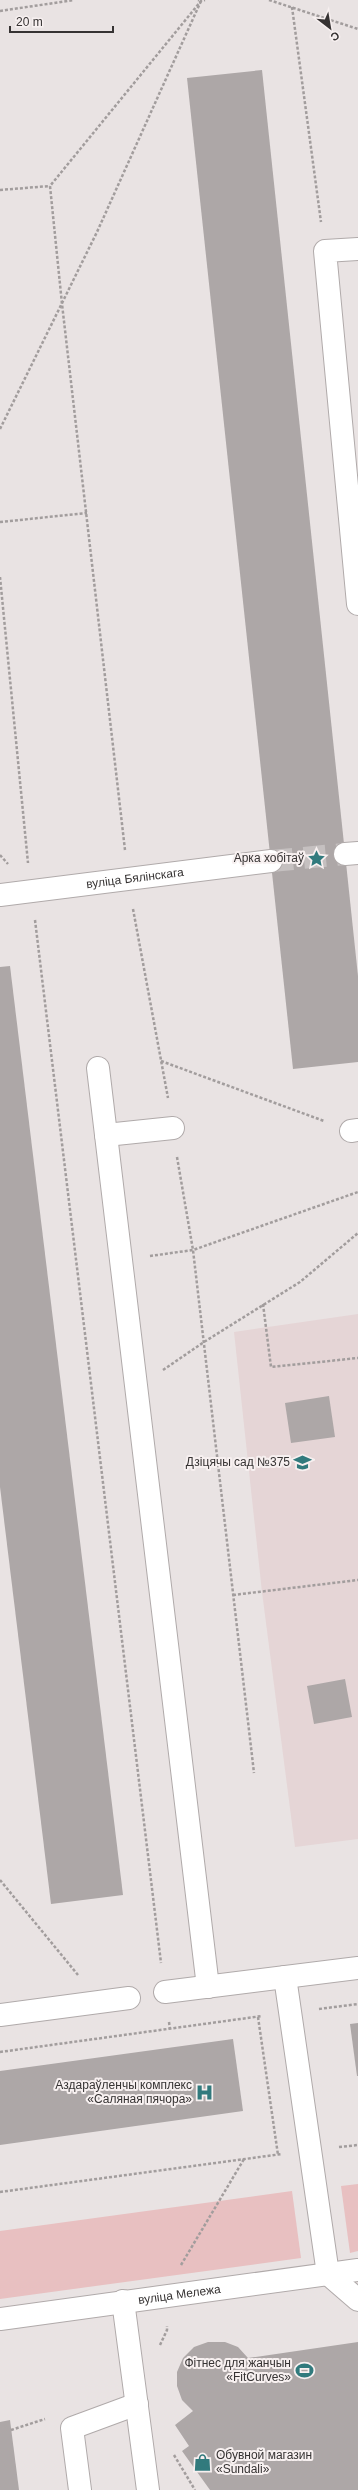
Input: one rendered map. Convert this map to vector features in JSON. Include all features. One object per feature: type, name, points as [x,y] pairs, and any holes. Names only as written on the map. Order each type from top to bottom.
[{"type":"street","points":[[358,249],[325,251],[358,604]]},
{"type":"street","name":"вуліца Бялінскага","points":[[0,895],[271,861]]},
{"type":"street","points":[[98,1068],[208,1987]]},
{"type":"street","points":[[106,1135],[173,1128]]},
{"type":"street","points":[[165,1992],[358,1968]]},
{"type":"street","points":[[285,1978],[328,2274],[358,2300]]},
{"type":"street","points":[[0,2015],[129,1998]]},
{"type":"street","name":"вуліца Мележа","points":[[0,2319],[358,2270]]},
{"type":"street","points":[[123,2302],[148,2490]]},
{"type":"street","points":[[80,2490],[72,2428],[136,2404]]},
{"type":"path","points":[[0,11],[74,0]]},
{"type":"path","points":[[200,0],[205,0]]},
{"type":"path","points":[[200,0],[50,186],[62,304],[128,880],[173,1128],[193,1250],[254,1773]]},
{"type":"path","points":[[0,429],[100,225],[200,0]]},
{"type":"path","points":[[269,0],[358,29]]},
{"type":"path","points":[[292,7],[325,251]]},
{"type":"path","points":[[0,190],[50,186]]},
{"type":"path","points":[[0,522],[87,513]]},
{"type":"path","points":[[0,577],[31,892],[165,1992]]},
{"type":"path","points":[[161,1061],[355,1131]]},
{"type":"path","points":[[122,1261],[193,1250],[358,1192]]},
{"type":"path","points":[[136,1389],[204,1342],[300,1282],[358,1233]]},
{"type":"path","points":[[263,1304],[271,1367],[358,1358]]},
{"type":"path","points":[[233,1595],[358,1580]]},
{"type":"path","points":[[0,1880],[99,2002]]},
{"type":"path","points":[[0,2052],[358,2004]]},
{"type":"path","points":[[258,2017],[278,2155]]},
{"type":"path","points":[[0,2192],[311,2151]]},
{"type":"shaded area","name":"Дзіцячы сад №375","points":[[358,1314],[358,1839],[295,1847],[262,1592],[234,1332]]},
{"type":"shaded area","points":[[358,2184],[358,2251],[350,2253],[341,2186]]},
{"type":"shaded area","points":[[292,2191],[301,2258],[0,2299],[0,2231]]},
{"type":"building","points":[[262,70],[358,976],[358,1062],[293,1069],[187,78]]},
{"type":"building","points":[[10,966],[123,1895],[51,1904],[0,1487],[0,967]]},
{"type":"building","points":[[329,1396],[335,1437],[291,1443],[285,1403]]},
{"type":"building","points":[[345,1679],[352,1717],[314,1724],[307,1686]]},
{"type":"building","points":[[358,2023],[358,2076],[357,2076],[350,2024]]},
{"type":"building","points":[[233,2039],[243,2111],[0,2145],[0,2071]]},
{"type":"building","points":[[208,2342],[225,2342],[238,2347],[248,2358],[358,2342],[358,2490],[210,2490],[182,2451],[189,2446],[175,2425],[193,2411],[182,2400],[177,2386],[177,2372],[183,2358],[194,2347]]},
{"type":"building","points":[[10,2420],[19,2490],[0,2490],[0,2422]]},
{"type":"tunnel","points":[[271,861],[345,854]]},
{"type":"place","name":"Арка хобітаў","points":[[317,858]]},
{"type":"place","name":"Дзіцячы сад №375","points":[[303,1462]]},
{"type":"place","name":"Аздараўленчы комплекс «Саляная пячора»","points":[[205,2092]]},
{"type":"place","name":"Фітнес для жанчын «FitCurves»","points":[[304,2370]]},
{"type":"place","name":"Обувной магазин «Sundali»","points":[[203,2462]]}]
